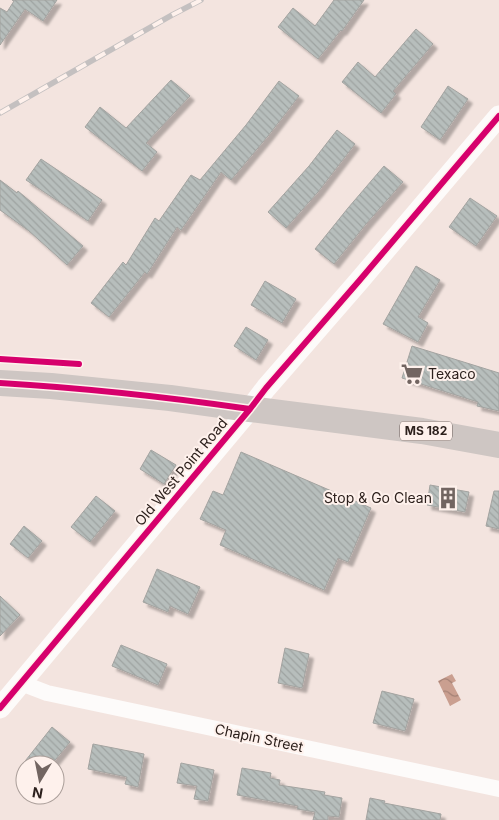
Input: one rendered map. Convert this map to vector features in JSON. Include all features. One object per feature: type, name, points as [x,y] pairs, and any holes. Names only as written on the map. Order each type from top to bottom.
[{"type":"main road","name":"MS 182","points":[[0,383],[170,398],[250,410],[422,431],[499,445]]},
{"type":"street","name":"Old West Point Road","points":[[0,708],[250,410],[266,388],[499,116]]},
{"type":"street","name":"Chapin Street","points":[[21,683],[47,693],[499,789]]},
{"type":"water","points":[[452,674],[456,681],[452,683],[461,700],[450,706],[438,681]]},
{"type":"building","points":[[12,0],[57,0],[43,21],[25,9],[0,45],[0,8],[7,12],[14,1]]},
{"type":"building","points":[[334,0],[364,0],[342,31],[318,59],[278,27],[293,8],[315,26]]},
{"type":"building","points":[[416,29],[433,44],[393,91],[396,94],[381,113],[342,82],[358,62],[375,77]]},
{"type":"building","points":[[171,80],[190,96],[146,143],[157,152],[142,171],[85,127],[100,107],[126,128]]},
{"type":"building","points":[[279,81],[299,96],[231,180],[221,172],[181,230],[177,227],[147,274],[145,272],[109,317],[91,303],[123,262],[126,265],[155,218],[159,221],[191,175],[200,180],[246,125]]},
{"type":"building","points":[[448,86],[468,99],[440,140],[421,127]]},
{"type":"building","points":[[337,130],[355,144],[318,192],[286,228],[268,212],[309,166]]},
{"type":"building","points":[[41,159],[102,200],[88,221],[26,180]]},
{"type":"building","points":[[384,166],[403,182],[334,264],[315,249]]},
{"type":"building","points":[[0,180],[17,193],[18,191],[83,246],[67,265],[29,231],[0,210]]},
{"type":"building","points":[[470,198],[497,216],[476,246],[449,227]]},
{"type":"building","points":[[416,266],[440,280],[418,317],[428,323],[418,342],[383,324]]},
{"type":"building","points":[[265,281],[296,299],[282,323],[251,305]]},
{"type":"building","points":[[246,327],[268,340],[256,360],[234,346]]},
{"type":"building","points":[[412,346],[499,373],[499,411],[477,406],[478,402],[402,378]]},
{"type":"building","points":[[151,450],[176,465],[164,484],[140,469]]},
{"type":"building","points":[[241,452],[371,508],[348,562],[338,558],[324,590],[220,545],[226,530],[200,519],[213,491],[223,495]]},
{"type":"building","name":"Stop & Go Clean","points":[[430,485],[469,492],[465,512],[427,505]]},
{"type":"building","points":[[494,491],[499,491],[499,529],[486,526]]},
{"type":"building","points":[[96,496],[115,511],[90,542],[71,527]]},
{"type":"building","points":[[24,526],[42,541],[28,558],[10,544]]},
{"type":"building","points":[[157,569],[200,587],[188,614],[170,606],[168,612],[143,602]]},
{"type":"building","points":[[0,596],[20,615],[0,636]]},
{"type":"building","points":[[121,645],[167,664],[158,685],[112,666]]},
{"type":"building","points":[[285,648],[309,654],[302,688],[278,683]]},
{"type":"building","points":[[382,691],[414,699],[405,731],[373,723]]},
{"type":"building","points":[[52,727],[70,742],[59,755],[30,755]]},
{"type":"building","points":[[93,744],[144,754],[138,787],[125,784],[127,777],[88,769]]},
{"type":"building","points":[[181,763],[214,770],[208,801],[194,799],[197,786],[177,783]]},
{"type":"building","points":[[242,768],[271,773],[270,778],[280,780],[279,785],[325,792],[324,795],[342,798],[339,817],[328,816],[328,820],[313,820],[315,812],[297,809],[298,806],[237,795]]},
{"type":"building","points":[[370,798],[385,801],[384,803],[441,814],[440,820],[366,820]]},
{"type":"railway","points":[[0,113],[201,0]]},
{"type":"cycle path","points":[[0,708],[266,388],[499,116]]},
{"type":"cycle path","points":[[0,359],[79,364]]},
{"type":"cycle path","points":[[0,383],[125,393],[250,409]]},
{"type":"place","name":"Texaco","points":[[412,374]]},
{"type":"place","name":"Stop & Go Clean","points":[[448,498]]}]
